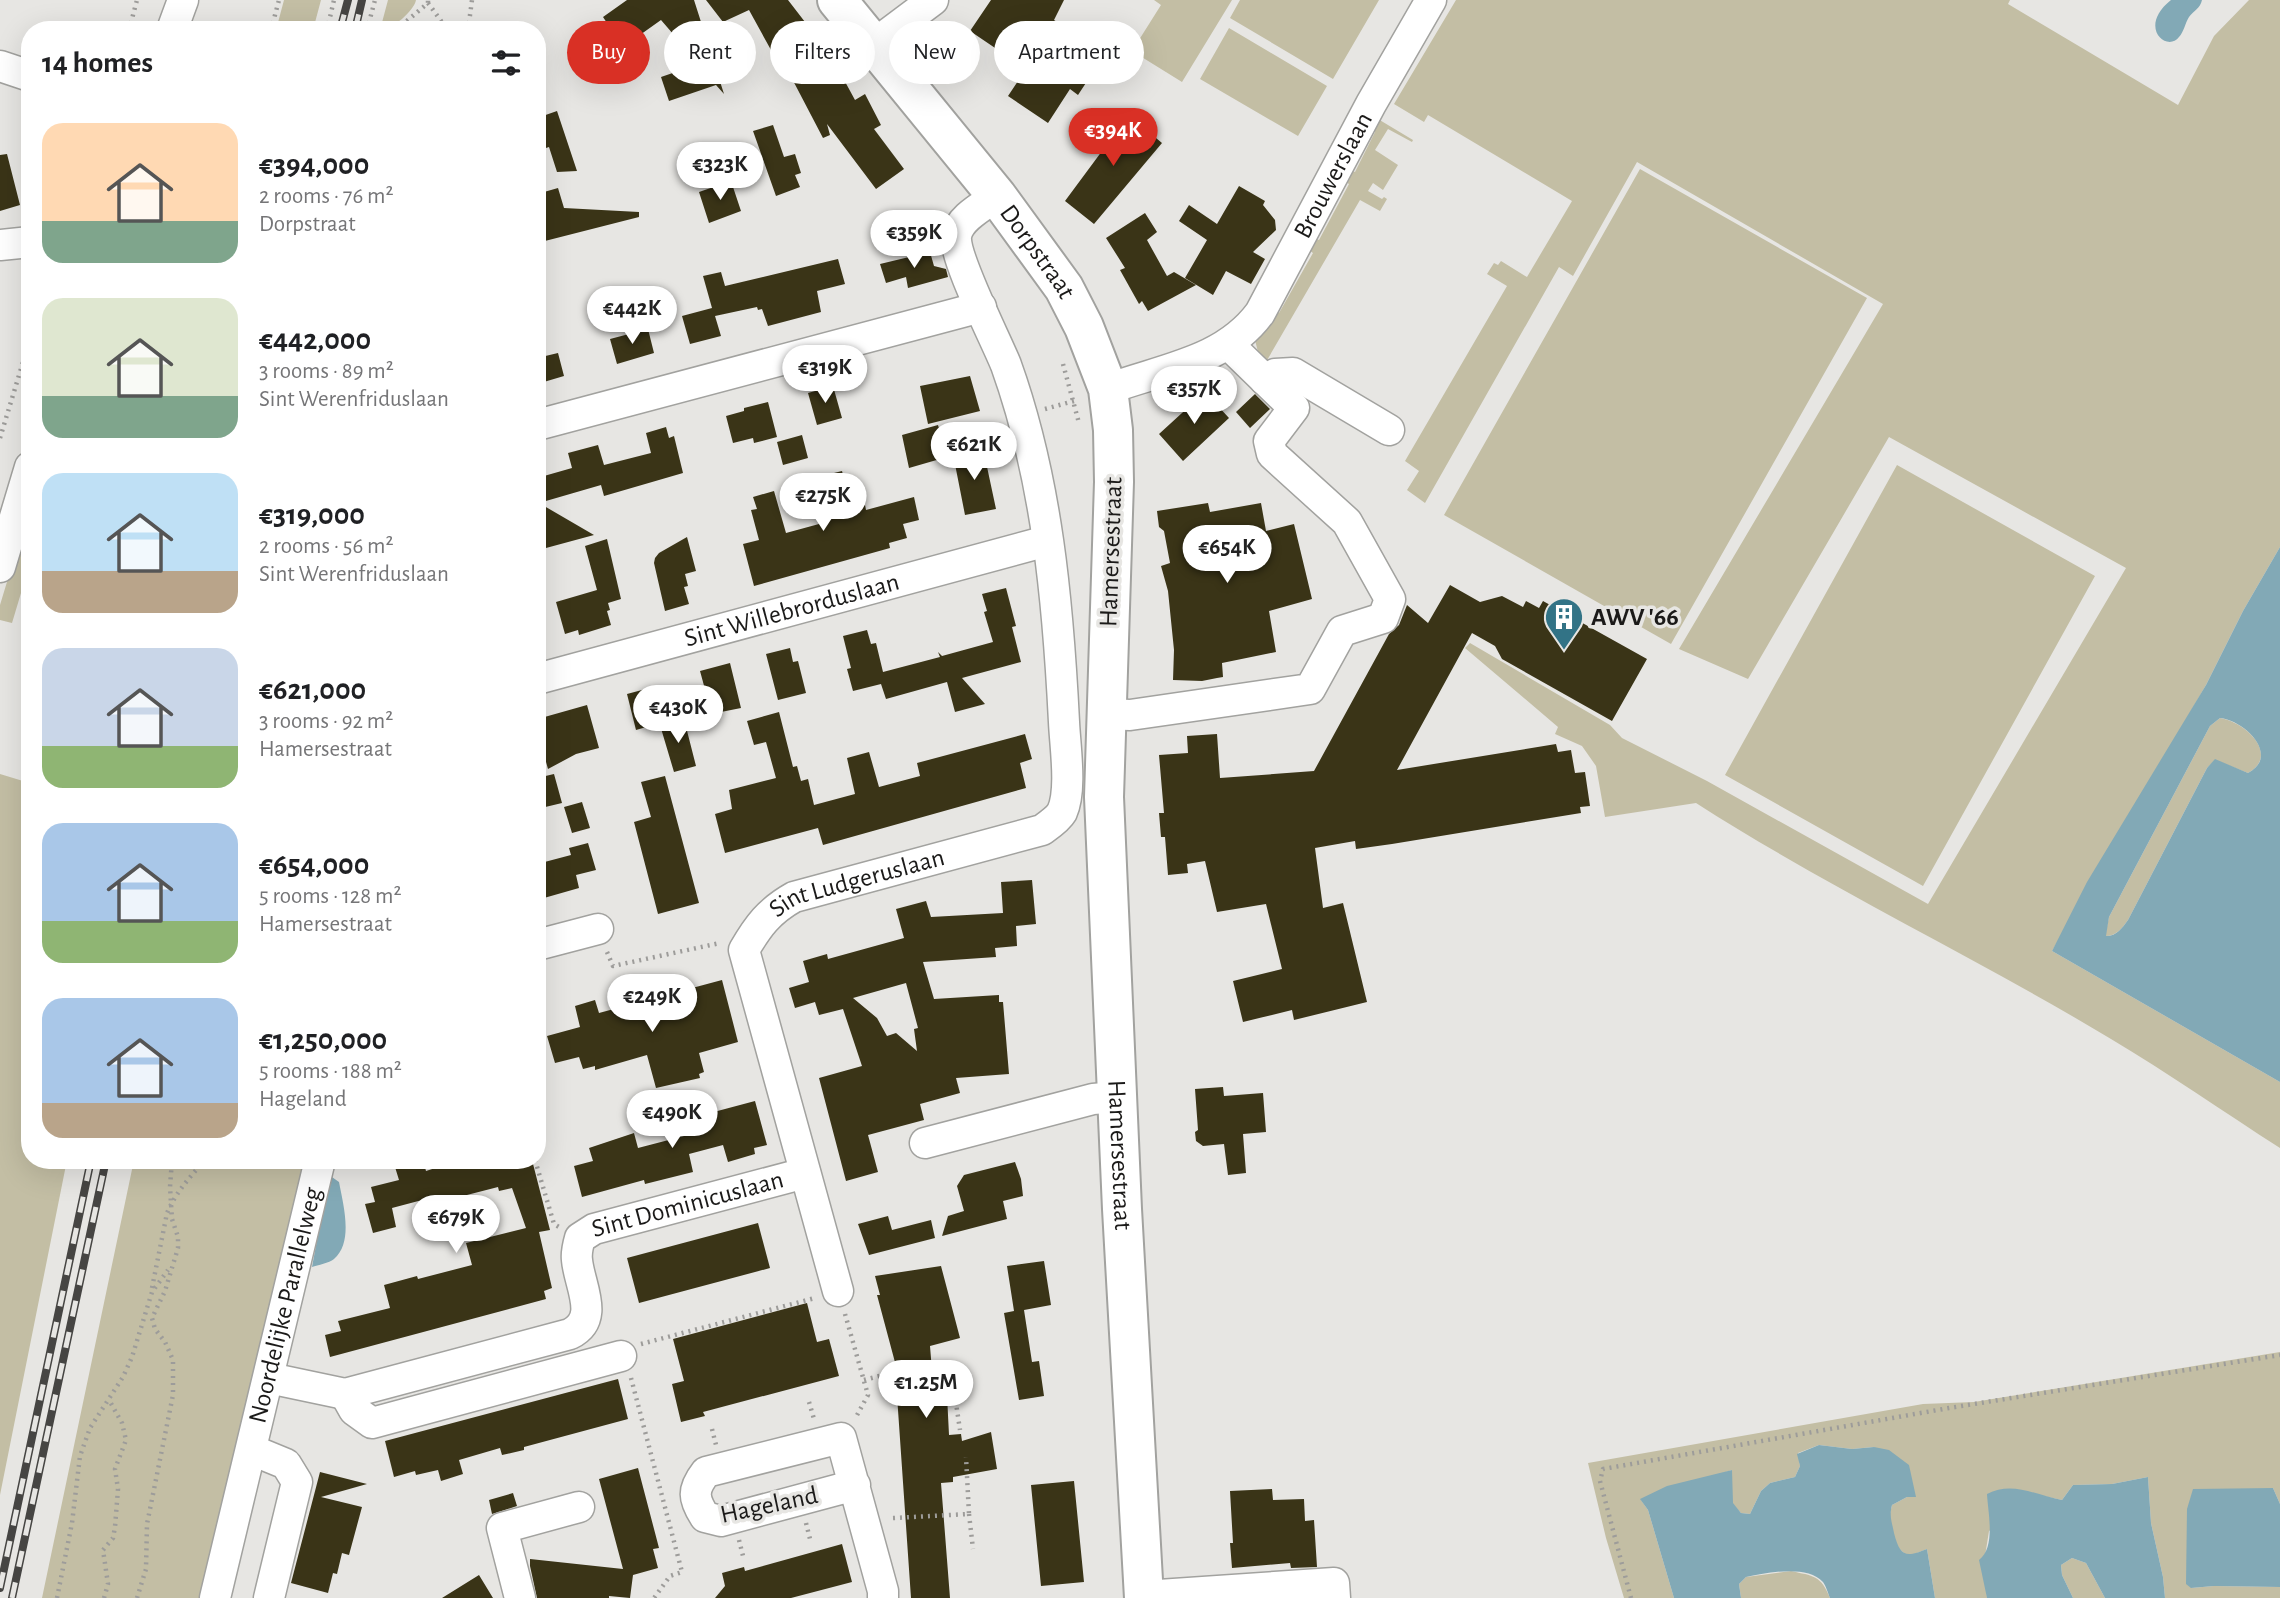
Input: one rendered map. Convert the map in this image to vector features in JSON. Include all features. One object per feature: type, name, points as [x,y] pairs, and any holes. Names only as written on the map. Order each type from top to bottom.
[{"type":"main road","name":"Dorpstraat","points":[[837,0],[854,21]]},
{"type":"main road","name":"Dorpstraat","points":[[875,47],[997,196],[1064,288],[1084,327],[1108,389]]},
{"type":"main road","name":"Hamersestraat","points":[[1108,389],[1113,430],[1114,482],[1104,797],[1144,1597]]},
{"type":"street","points":[[166,21],[170,0]]},
{"type":"street","points":[[175,21],[183,0]]},
{"type":"street","points":[[875,44],[933,0]]},
{"type":"street","name":"Brouwerslaan","points":[[1108,389],[1205,357],[1245,331],[1260,313],[1371,104],[1431,0]]},
{"type":"street","points":[[0,66],[21,73]]},
{"type":"street","points":[[997,196],[962,223],[956,237],[962,262],[1006,366],[1021,416],[1037,482],[1047,541]]},
{"type":"street","points":[[0,245],[21,243]]},
{"type":"street","points":[[546,423],[981,307]]},
{"type":"street","points":[[1105,714],[1130,715],[1310,689],[1342,631],[1383,618],[1390,599],[1347,522],[1272,454],[1269,441],[1294,408],[1228,344]]},
{"type":"street","points":[[1265,380],[1275,374],[1293,373],[1389,430]]},
{"type":"street","points":[[0,567],[21,497]]},
{"type":"street","name":"Sint Willebrorduslaan","points":[[546,677],[1047,541]]},
{"type":"street","name":"Sint Ludgeruslaan","points":[[838,1291],[744,950],[756,929],[774,908],[794,897],[1042,830],[1061,813],[1066,785],[1066,753],[1059,622],[1047,541]]},
{"type":"street","points":[[546,942],[598,929]]},
{"type":"street","points":[[925,1143],[1093,1099],[1117,1097]]},
{"type":"street","name":"Noordelijke Parallelweg","points":[[215,1598],[318,1169]]},
{"type":"street","name":"Sint Dominicuslaan","points":[[581,1325],[589,1310],[576,1258],[580,1238],[594,1228],[805,1173]]},
{"type":"street","points":[[269,1378],[345,1394],[570,1334],[579,1330],[581,1325],[616,1357]]},
{"type":"street","points":[[345,1394],[354,1410],[372,1423],[616,1357]]},
{"type":"street","name":"Hageland","points":[[855,1485],[721,1521],[705,1517],[695,1502],[696,1483],[706,1472],[841,1438],[855,1485],[883,1598]]},
{"type":"street","name":"Noordelijke Parallelweg","points":[[252,1450],[286,1464],[298,1482],[269,1598]]},
{"type":"street","points":[[520,1598],[502,1528],[579,1507]]},
{"type":"street","name":"Hamersestraat","points":[[1144,1597],[1334,1583],[1335,1598]]},
{"type":"path","points":[[131,21],[136,0]]},
{"type":"path","points":[[273,21],[279,0]]},
{"type":"path","points":[[329,21],[334,0]]},
{"type":"path","points":[[369,21],[375,0]]},
{"type":"path","points":[[469,21],[472,0]]},
{"type":"path","points":[[406,21],[428,2],[441,21]]},
{"type":"path","points":[[0,438],[21,369]]},
{"type":"path","points":[[1021,416],[1108,389]]},
{"type":"path","points":[[598,929],[613,966],[723,943],[744,950]]},
{"type":"path","points":[[137,1598],[146,1569],[147,1524],[173,1395],[173,1360],[165,1342],[155,1329],[152,1318],[165,1291],[178,1248],[171,1203],[172,1169]]},
{"type":"path","points":[[57,1598],[72,1523],[80,1456],[90,1428],[132,1357],[152,1292],[171,1203],[197,1169]]},
{"type":"path","points":[[539,1169],[554,1224],[580,1238]]},
{"type":"path","points":[[152,1292],[171,1266]]},
{"type":"path","points":[[654,1598],[670,1576],[682,1572],[616,1357],[624,1349],[838,1291],[868,1395],[849,1430],[841,1438]]},
{"type":"path","points":[[1631,1598],[1600,1480],[1603,1469],[1949,1408],[2280,1355]]},
{"type":"path","points":[[864,1380],[950,1363],[960,1430]]},
{"type":"path","points":[[104,1598],[108,1584],[103,1550],[113,1538],[118,1489],[115,1469],[125,1440],[122,1423],[108,1399]]},
{"type":"path","points":[[966,1457],[973,1549]]},
{"type":"path","points":[[893,1518],[969,1514]]},
{"type":"shaded area","points":[[284,0],[321,0],[315,21],[278,21]]},
{"type":"shaded area","points":[[388,0],[416,0],[399,21],[382,21]]},
{"type":"shaded area","points":[[1154,0],[1232,0],[1182,82],[1144,58],[1144,32],[1161,5]]},
{"type":"shaded area","points":[[1240,0],[1379,0],[1333,79],[1230,18]]},
{"type":"shaded area","points":[[1456,0],[2010,0],[2008,4],[2178,105],[2214,36],[2249,0],[2280,0],[2280,547],[2243,611],[2206,685],[2052,951],[2280,1082],[2280,1148],[2111,1039],[1798,865],[1696,803],[1605,817],[1596,766],[1582,746],[1555,734],[1558,727],[1465,648],[1470,643],[1610,725],[1622,738],[1707,781],[1928,904],[2126,568],[1889,437],[1748,679],[1679,649],[1883,304],[1637,162],[1573,276],[1559,267],[1425,503],[1407,490],[1419,471],[1405,461],[1507,286],[1487,274],[1494,263],[1498,265],[1501,261],[1527,277],[1572,201],[1428,115],[1424,122],[1394,104]]},
{"type":"shaded area","points":[[1229,28],[1327,86],[1298,136],[1200,79]]},
{"type":"shaded area","points":[[1378,119],[1413,140],[1412,142],[1388,129],[1375,150],[1398,165],[1383,190],[1373,183],[1368,191],[1387,199],[1380,211],[1360,200],[1266,362],[1259,356],[1255,340],[1272,310],[1279,313],[1313,253],[1306,248],[1312,237],[1319,240],[1349,184],[1342,180],[1348,169],[1355,172],[1375,132],[1369,128]]},
{"type":"shaded area","points":[[1640,169],[1867,298],[1671,644],[1444,515]]},
{"type":"shaded area","points":[[1897,465],[2095,576],[1923,886],[1725,775]]},
{"type":"shaded area","points":[[21,536],[21,593],[12,623],[0,620],[0,605]]},
{"type":"shaded area","points":[[2220,718],[2240,726],[2256,740],[2261,757],[2257,766],[2248,773],[2215,760],[2207,768],[2128,920],[2116,933],[2105,936],[2109,917],[2210,726]]},
{"type":"shaded area","points":[[0,774],[21,780],[21,1169],[65,1169],[0,1495]]},
{"type":"shaded area","points":[[132,1169],[309,1169],[203,1598],[42,1598]]},
{"type":"shaded area","points":[[2280,1352],[2280,1504],[2273,1488],[2191,1588],[2280,1587],[2280,1598],[2165,1598],[2151,1523],[2148,1477],[2112,1484],[2073,1485],[2062,1500],[2043,1496],[1989,1531],[1985,1556],[1987,1598],[1935,1598],[1927,1549],[1912,1555],[1905,1554],[1896,1546],[1889,1518],[1892,1505],[1907,1497],[1874,1447],[1852,1449],[1819,1445],[1798,1453],[1800,1466],[1795,1477],[1770,1483],[1761,1491],[1750,1514],[1741,1513],[1732,1503],[1732,1470],[1641,1500],[1648,1510],[1674,1598],[1624,1598],[1588,1463],[1923,1404],[1974,1402]]},
{"type":"shaded area","points":[[2072,1558],[2086,1563],[2105,1598],[2073,1598],[2062,1575],[2061,1565]]},
{"type":"shaded area","points":[[1791,1571],[1820,1581],[1830,1598],[1741,1598],[1739,1584],[1746,1577]]},
{"type":"water","points":[[2171,0],[2202,0],[2189,17],[2181,35],[2168,42],[2158,35],[2155,28],[2161,10]]},
{"type":"water","points":[[2280,547],[2280,1082],[2052,951],[2087,882],[2206,685],[2243,611]],"holes":[[[2220,718],[2240,725],[2256,740],[2261,758],[2257,766],[2248,773],[2215,759],[2207,768],[2128,920],[2116,933],[2106,936],[2109,917],[2210,726]]]},
{"type":"water","points":[[329,1175],[339,1182],[346,1222],[344,1243],[334,1259],[312,1267]]},
{"type":"water","points":[[1819,1445],[1889,1450],[1909,1465],[1916,1497],[1907,1497],[1892,1505],[1894,1533],[1901,1551],[1905,1553],[1913,1554],[1927,1549],[1935,1598],[1830,1598],[1824,1584],[1816,1576],[1786,1571],[1746,1577],[1739,1584],[1741,1598],[1674,1598],[1648,1510],[1640,1499],[1667,1486],[1732,1470],[1733,1503],[1741,1513],[1750,1514],[1761,1491],[1770,1483],[1795,1477],[1800,1466],[1797,1454]]},
{"type":"water","points":[[2148,1477],[2151,1523],[2165,1598],[2105,1598],[2086,1563],[2072,1558],[2061,1565],[2062,1575],[2073,1598],[1987,1598],[1979,1560],[1988,1547],[1987,1494],[1996,1490],[2015,1489],[2062,1500],[2073,1485],[2112,1484]]},
{"type":"water","points":[[2273,1488],[2280,1504],[2280,1587],[2191,1588],[2186,1584],[2187,1509],[2193,1489]]},
{"type":"building","points":[[627,0],[694,0],[701,21],[664,21],[664,23],[661,20],[650,28],[650,21],[606,21],[603,17]]},
{"type":"building","points":[[706,0],[788,0],[804,21],[770,21],[770,48],[749,10],[722,21]]},
{"type":"building","points":[[991,0],[1064,0],[1056,21],[994,21],[994,47],[980,38],[980,21],[977,21]]},
{"type":"building","points":[[664,76],[664,84],[721,84],[724,94],[716,85],[669,101],[661,77]]},
{"type":"building","points":[[795,84],[846,84],[855,100],[865,94],[881,125],[874,129],[904,169],[876,189],[827,124],[830,135],[823,138]]},
{"type":"building","points":[[1016,84],[1085,84],[1078,95],[1070,89],[1048,123],[1008,96]]},
{"type":"building","points":[[557,111],[577,171],[557,172],[549,147],[546,148],[546,115]]},
{"type":"building","points":[[1126,113],[1162,143],[1094,224],[1065,201],[1105,147],[1101,143]]},
{"type":"building","points":[[773,125],[784,157],[795,154],[801,173],[795,175],[800,187],[776,196],[753,131]]},
{"type":"building","points":[[7,154],[20,205],[0,211],[0,155]]},
{"type":"building","points":[[731,181],[741,211],[709,223],[699,192]]},
{"type":"building","points":[[1239,186],[1265,201],[1263,205],[1275,220],[1276,230],[1253,252],[1265,259],[1251,284],[1226,271],[1213,295],[1185,278],[1207,240],[1179,221],[1189,205],[1217,224]]},
{"type":"building","points":[[558,188],[564,208],[639,212],[639,217],[546,241],[546,191]]},
{"type":"building","points":[[1145,213],[1157,232],[1147,240],[1167,276],[1174,272],[1196,285],[1148,311],[1142,301],[1139,304],[1120,270],[1125,268],[1106,238]]},
{"type":"building","points":[[930,252],[934,266],[946,269],[948,277],[908,288],[906,277],[886,283],[880,264]]},
{"type":"building","points":[[838,259],[845,284],[817,291],[821,312],[768,326],[762,309],[758,310],[757,307],[715,316],[721,336],[690,344],[682,316],[712,308],[703,276],[721,272],[725,286]]},
{"type":"building","points":[[648,329],[654,353],[617,364],[610,339]]},
{"type":"building","points":[[558,353],[564,376],[546,381],[546,356]]},
{"type":"building","points":[[970,376],[980,411],[928,424],[920,386]]},
{"type":"building","points":[[833,386],[842,418],[817,425],[808,393]]},
{"type":"building","points":[[1205,392],[1229,418],[1183,461],[1159,434]]},
{"type":"building","points":[[1255,394],[1270,409],[1250,428],[1236,412]]},
{"type":"building","points":[[768,402],[777,437],[754,443],[753,438],[733,443],[726,416]]},
{"type":"building","points":[[938,425],[947,457],[909,468],[902,435]]},
{"type":"building","points":[[666,427],[669,438],[674,436],[683,473],[604,496],[601,485],[546,501],[546,475],[572,468],[568,453],[598,445],[604,465],[651,453],[646,433]]},
{"type":"building","points":[[802,435],[808,458],[783,465],[777,442]]},
{"type":"building","points":[[983,448],[996,509],[965,515],[953,454]]},
{"type":"building","points":[[842,471],[852,509],[865,505],[866,510],[914,497],[919,520],[903,524],[907,538],[889,543],[890,548],[754,586],[743,544],[759,540],[751,510],[757,509],[753,497],[774,491],[786,533],[830,521],[818,477]]},
{"type":"building","points":[[1208,503],[1210,512],[1261,503],[1266,531],[1294,524],[1312,599],[1269,611],[1276,652],[1222,663],[1223,677],[1202,681],[1173,680],[1174,650],[1168,591],[1161,566],[1170,563],[1157,511]]},
{"type":"building","points":[[546,507],[594,535],[546,548]]},
{"type":"building","points":[[687,537],[696,571],[685,574],[688,586],[684,587],[689,604],[665,611],[655,558]]},
{"type":"building","points":[[607,539],[621,599],[608,603],[611,625],[579,635],[578,630],[565,634],[556,602],[597,590],[585,546]]},
{"type":"building","points":[[1450,585],[1480,602],[1502,596],[1523,607],[1526,601],[1539,608],[1543,601],[1647,659],[1612,721],[1502,659],[1495,646],[1472,633],[1397,770],[1556,744],[1558,752],[1571,750],[1575,773],[1585,772],[1590,806],[1580,807],[1581,813],[1392,844],[1356,849],[1355,841],[1315,848],[1323,908],[1343,903],[1367,1002],[1294,1020],[1292,1010],[1243,1022],[1233,981],[1282,969],[1266,904],[1217,912],[1205,861],[1187,864],[1188,873],[1168,875],[1165,837],[1161,837],[1159,813],[1164,813],[1159,755],[1188,753],[1187,736],[1217,734],[1220,778],[1314,771],[1389,634],[1399,625],[1407,605],[1428,623]]},
{"type":"building","points":[[1006,588],[1016,626],[1012,627],[1021,662],[962,678],[985,704],[955,712],[947,682],[886,699],[881,684],[853,691],[847,669],[851,668],[843,636],[867,630],[871,644],[876,643],[883,672],[940,657],[938,652],[942,656],[993,642],[982,594]]},
{"type":"building","points":[[790,648],[793,662],[798,661],[806,693],[778,700],[766,654]]},
{"type":"building","points":[[730,663],[741,708],[721,712],[705,707],[700,694],[706,693],[700,671]]},
{"type":"building","points":[[657,686],[667,721],[636,730],[627,694]]},
{"type":"building","points":[[587,705],[599,748],[576,754],[548,769],[546,717]]},
{"type":"building","points":[[779,712],[793,767],[797,766],[801,781],[808,779],[814,805],[855,794],[847,758],[869,752],[879,787],[920,776],[917,763],[1025,734],[1032,759],[1020,763],[1026,788],[823,845],[818,828],[725,853],[715,814],[732,809],[729,790],[776,778],[766,742],[754,745],[747,721]]},
{"type":"building","points":[[684,719],[696,766],[674,772],[660,725]]},
{"type":"building","points":[[554,774],[562,803],[546,807],[546,776]]},
{"type":"building","points":[[665,776],[699,903],[658,914],[634,822],[651,817],[641,782]]},
{"type":"building","points":[[582,802],[590,828],[572,833],[564,807]]},
{"type":"building","points":[[588,843],[596,870],[576,875],[579,888],[546,897],[546,862],[571,855],[569,848]]},
{"type":"building","points":[[1032,880],[1036,924],[1016,926],[1017,946],[995,948],[996,957],[923,962],[934,999],[999,995],[999,1002],[1003,1002],[1009,1074],[956,1078],[960,1093],[920,1104],[924,1120],[868,1135],[878,1172],[846,1181],[819,1078],[862,1066],[843,1009],[819,1015],[815,1002],[795,1008],[789,988],[809,982],[803,961],[827,954],[828,959],[904,938],[896,909],[926,901],[931,917],[1003,913],[1001,882]],"holes":[[[906,983],[918,1028],[914,1029],[917,1051],[896,1033],[887,1036],[877,1018],[853,998]]]},
{"type":"building","points":[[722,980],[738,1042],[699,1053],[704,1072],[699,1074],[700,1078],[656,1088],[647,1055],[595,1070],[595,1066],[583,1069],[579,1057],[555,1063],[547,1036],[580,1027],[575,1006],[595,1000],[599,1013]]},
{"type":"building","points":[[1223,1087],[1224,1096],[1263,1093],[1266,1132],[1243,1134],[1246,1173],[1228,1175],[1224,1144],[1203,1146],[1196,1141],[1195,1132],[1198,1130],[1195,1089]]},
{"type":"building","points":[[755,1101],[767,1145],[754,1148],[755,1154],[728,1162],[723,1145],[689,1154],[693,1172],[645,1184],[644,1180],[582,1197],[574,1166],[593,1161],[589,1148],[634,1133],[638,1148],[684,1136],[680,1121]]},
{"type":"building","points":[[1015,1162],[1023,1196],[1003,1201],[1007,1219],[942,1236],[948,1216],[964,1211],[957,1186],[964,1175]]},
{"type":"building","points":[[396,1169],[534,1169],[550,1230],[539,1232],[552,1288],[544,1291],[546,1299],[330,1357],[325,1335],[341,1331],[338,1321],[390,1308],[384,1285],[472,1265],[466,1243],[526,1228],[512,1188],[499,1191],[498,1187],[428,1205],[426,1199],[392,1208],[396,1227],[373,1233],[365,1204],[375,1202],[371,1187],[399,1180]]},
{"type":"building","points":[[888,1216],[892,1230],[931,1220],[935,1238],[869,1255],[858,1224]]},
{"type":"building","points":[[758,1223],[770,1268],[639,1303],[627,1258]]},
{"type":"building","points":[[1044,1261],[1051,1305],[1024,1310],[1032,1362],[1039,1361],[1044,1396],[1019,1400],[1004,1313],[1014,1311],[1007,1266]]},
{"type":"building","points":[[941,1266],[960,1338],[930,1346],[934,1396],[947,1395],[949,1435],[961,1434],[962,1441],[991,1432],[997,1469],[953,1477],[953,1482],[941,1483],[950,1598],[911,1598],[896,1381],[900,1381],[877,1295],[880,1295],[875,1276]]},
{"type":"building","points":[[807,1303],[817,1342],[829,1339],[839,1376],[703,1412],[705,1416],[681,1422],[672,1384],[684,1381],[673,1339]]},
{"type":"building","points":[[618,1379],[628,1419],[524,1447],[524,1450],[502,1455],[500,1448],[459,1460],[463,1474],[441,1481],[438,1470],[416,1475],[415,1471],[394,1477],[385,1441]]},
{"type":"building","points":[[638,1468],[659,1548],[653,1549],[658,1568],[633,1575],[630,1598],[537,1598],[530,1559],[623,1569],[599,1479]]},
{"type":"building","points":[[320,1472],[367,1484],[321,1497],[362,1507],[349,1555],[342,1553],[337,1574],[333,1573],[328,1593],[291,1583]]},
{"type":"building","points":[[1074,1481],[1084,1582],[1041,1586],[1031,1485]]},
{"type":"building","points":[[1272,1489],[1273,1500],[1304,1499],[1305,1521],[1314,1520],[1317,1567],[1291,1568],[1290,1563],[1232,1568],[1230,1491]]},
{"type":"building","points":[[513,1493],[517,1506],[492,1514],[489,1500]]},
{"type":"building","points":[[842,1544],[852,1582],[791,1598],[715,1598],[725,1586],[722,1573],[744,1567],[745,1571]]},
{"type":"building","points":[[479,1575],[493,1598],[442,1598]]},
{"type":"railway","points":[[342,21],[348,0]]},
{"type":"railway","points":[[357,21],[362,0]]},
{"type":"railway","points":[[0,1588],[89,1169]]},
{"type":"railway","points":[[12,1598],[104,1169]]},
{"type":"place","name":"AWV '66","points":[[1564,651]]}]
